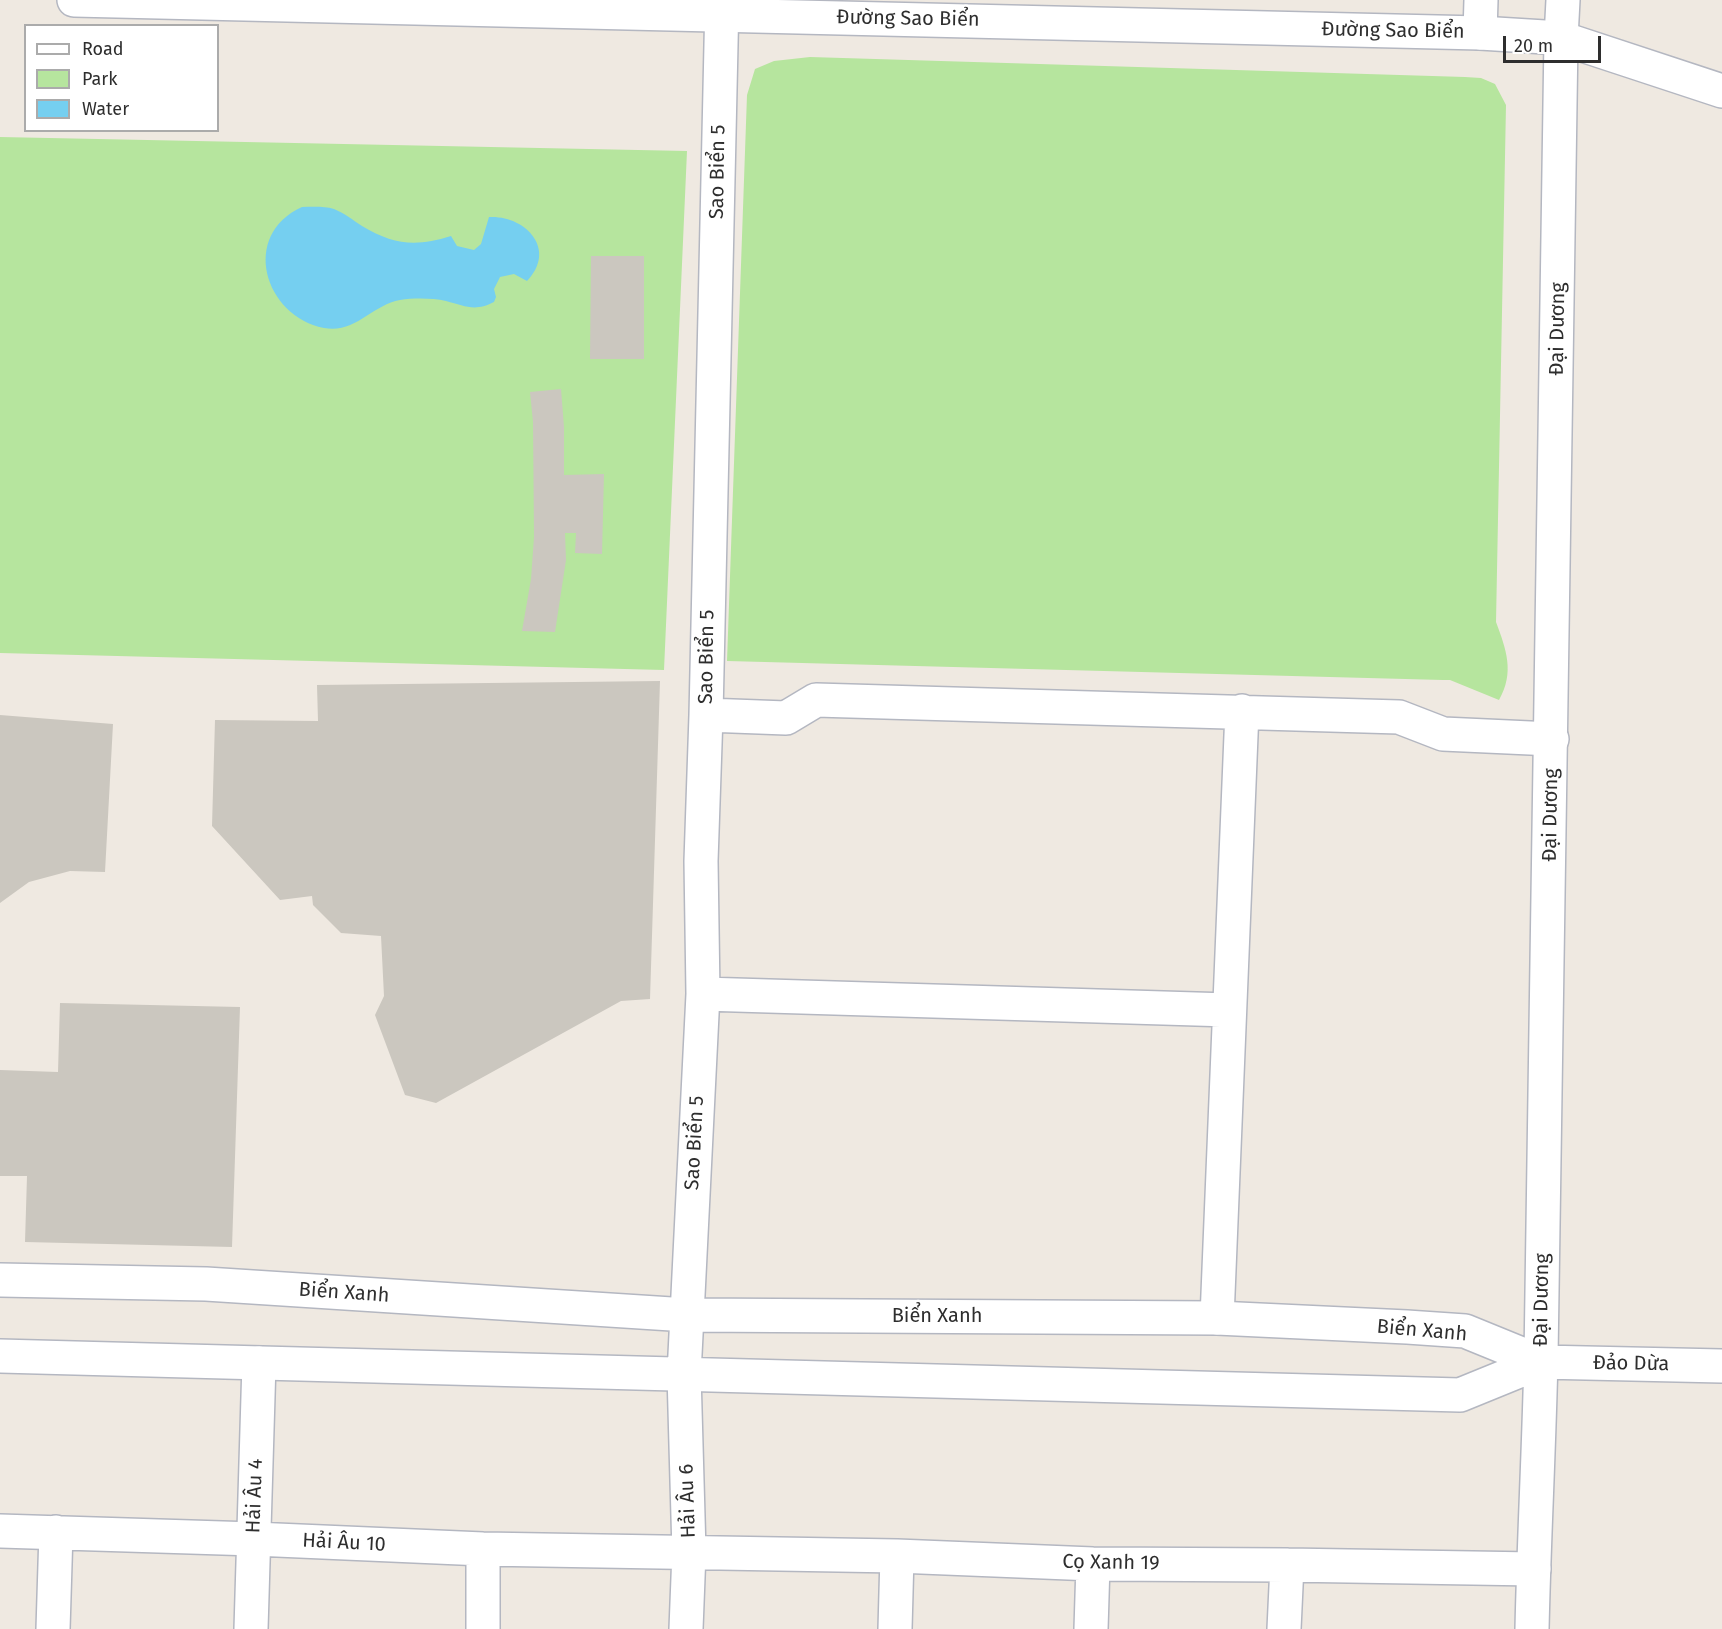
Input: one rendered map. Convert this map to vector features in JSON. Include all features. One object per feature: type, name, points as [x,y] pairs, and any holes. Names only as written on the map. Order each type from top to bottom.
[{"type":"street","name":"Đường Sao Biển","points":[[74,0],[721,7],[1480,33],[1561,38],[1722,91]]},
{"type":"street","points":[[1480,33],[1481,0]]},
{"type":"street","name":"Đại Dương","points":[[1532,1629],[1541,1362],[1563,0]]},
{"type":"street","name":"Sao Biển 5","points":[[687,1315],[703,994],[701,861],[721,7]]},
{"type":"street","points":[[706,716],[786,718],[816,700],[1242,711],[1399,717],[1443,735],[1552,739]]},
{"type":"street","points":[[1217,1318],[1242,711]]},
{"type":"street","points":[[703,994],[1229,1010]]},
{"type":"street","name":"Biển Xanh","points":[[0,1280],[206,1284],[687,1315],[1217,1318],[1465,1330],[1541,1362]]},
{"type":"street","points":[[684,1374],[687,1315]]},
{"type":"street","points":[[0,1356],[1461,1395],[1541,1362]]},
{"type":"street","name":"Đảo Dừa","points":[[1541,1362],[1722,1366]]},
{"type":"street","name":"Hải Âu 4","points":[[251,1629],[259,1363]]},
{"type":"street","name":"Hải Âu 6","points":[[684,1374],[689,1552],[686,1629]]},
{"type":"street","name":"Hải Âu 10","points":[[0,1531],[483,1549],[689,1552]]},
{"type":"street","points":[[53,1629],[56,1532]]},
{"type":"street","points":[[483,1549],[483,1629]]},
{"type":"street","name":"Cọ Xanh 19","points":[[689,1552],[897,1556],[1093,1564],[1287,1564],[1534,1569]]},
{"type":"street","points":[[895,1629],[897,1556]]},
{"type":"street","points":[[1091,1629],[1093,1564]]},
{"type":"street","points":[[1284,1629],[1287,1564]]},
{"type":"green space","points":[[810,57],[1465,77],[1481,78],[1495,84],[1506,105],[1496,622],[1506,651],[1508,670],[1504,690],[1499,700],[1450,680],[727,661],[747,95],[755,69],[774,61]]},
{"type":"green space","points":[[0,137],[687,151],[664,670],[0,653]]},
{"type":"water","points":[[302,207],[334,209],[362,226],[395,240],[416,243],[451,236],[457,246],[474,250],[481,244],[489,217],[502,218],[525,228],[533,236],[538,246],[539,257],[536,269],[527,281],[514,274],[500,277],[494,289],[496,297],[494,302],[481,307],[470,307],[435,299],[400,300],[381,307],[345,327],[324,328],[303,321],[287,308],[274,292],[267,274],[266,254],[271,236],[283,220]]},
{"type":"building","points":[[591,256],[644,256],[644,359],[590,359]]},
{"type":"building","points":[[561,389],[564,475],[604,474],[602,554],[575,553],[576,533],[565,533],[566,560],[555,632],[522,631],[531,579],[534,537],[533,422],[530,392]]},
{"type":"building","points":[[660,681],[650,999],[621,1001],[436,1103],[405,1095],[375,1015],[384,996],[381,936],[341,933],[313,905],[312,896],[280,900],[212,826],[215,720],[318,721],[317,685]]},
{"type":"building","points":[[0,715],[113,724],[105,872],[70,871],[29,882],[0,903]]},
{"type":"building","points":[[60,1003],[240,1007],[232,1247],[25,1242],[27,1176],[0,1176],[0,1070],[58,1072]]}]
